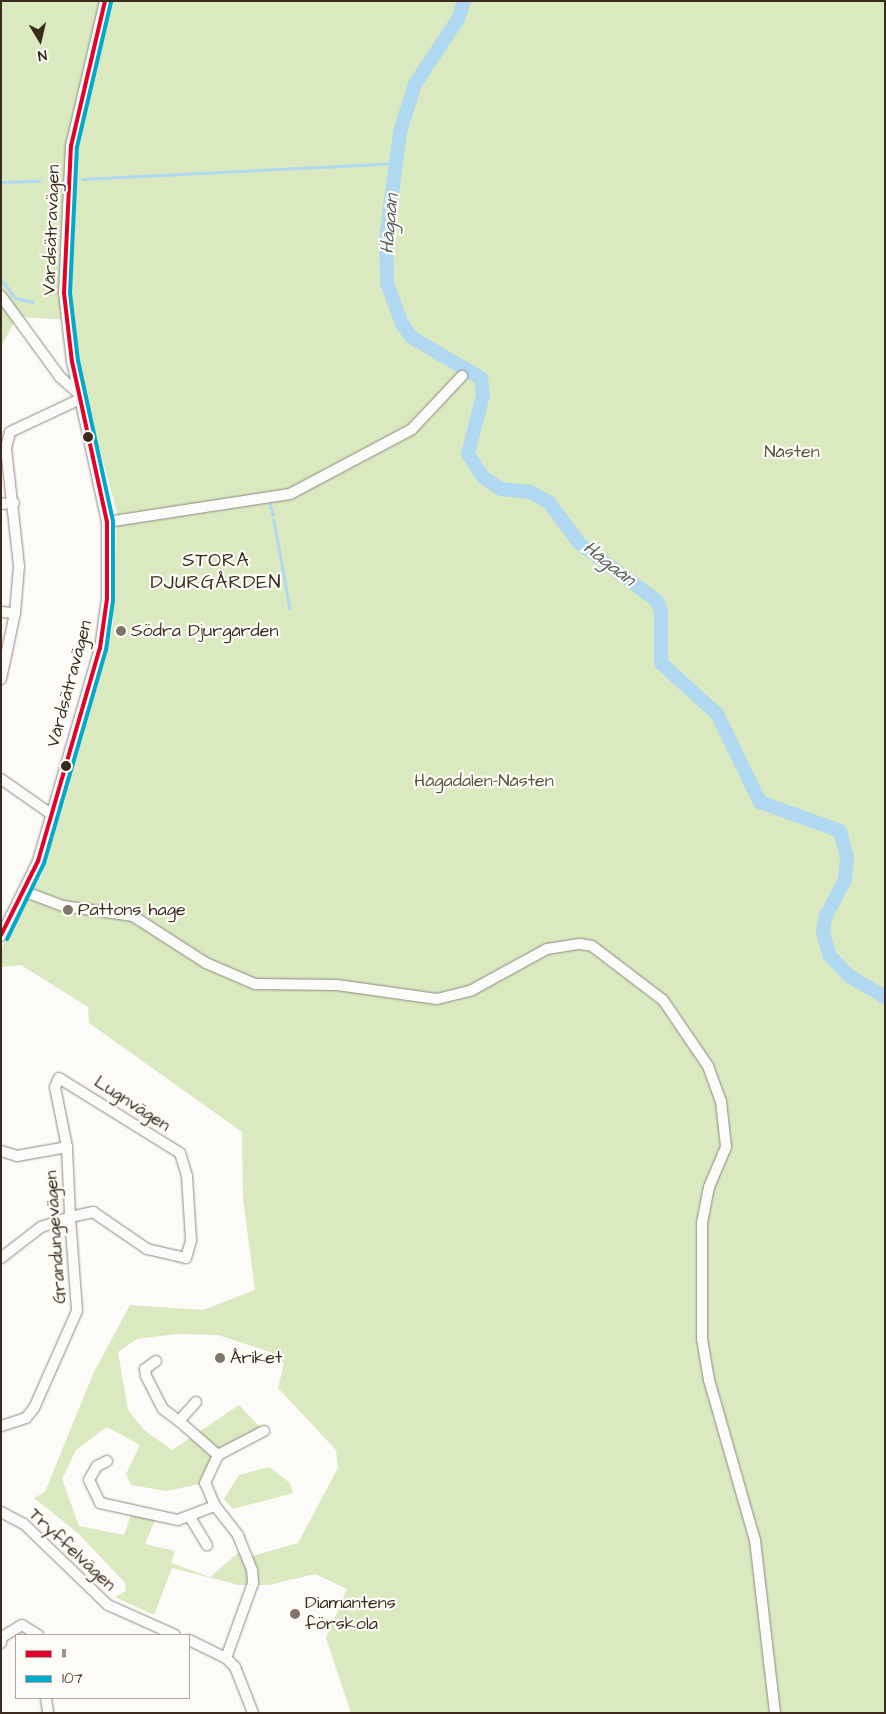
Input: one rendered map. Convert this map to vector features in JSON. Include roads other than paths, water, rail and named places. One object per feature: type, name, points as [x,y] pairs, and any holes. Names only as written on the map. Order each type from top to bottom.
[{"type":"street","name":"Vårdsätravägen","points":[[1,936],[38,861],[100,648],[107,599],[107,522],[80,397],[64,292],[68,189],[80,98],[105,1]]},
{"type":"street","points":[[1,296],[60,377],[80,397],[10,432],[6,448],[14,503],[18,566],[15,613],[1,679]]},
{"type":"street","points":[[107,522],[290,494],[412,429],[462,376]]},
{"type":"street","points":[[1,504],[14,503]]},
{"type":"street","points":[[1,612],[15,613]]},
{"type":"street","points":[[1,779],[51,814]]},
{"type":"street","points":[[23,891],[63,906],[133,916],[206,963],[255,984],[337,986],[437,1000],[472,990],[547,949],[580,944],[592,946],[664,1000],[708,1066],[721,1101],[726,1147],[709,1187],[702,1224],[702,1339],[709,1380],[755,1540],[775,1713]]},
{"type":"street","name":"Grandungevägen","points":[[1,1426],[26,1418],[34,1408],[77,1311],[67,1148],[55,1088],[59,1078]]},
{"type":"street","name":"Lugnvägen","points":[[59,1078],[180,1153],[184,1161],[191,1240],[186,1258],[147,1250],[93,1212],[70,1217]]},
{"type":"street","points":[[1,1151],[17,1156],[67,1148]]},
{"type":"street","points":[[1,1258],[25,1236],[70,1217]]},
{"type":"street","points":[[156,1361],[145,1370],[146,1376],[163,1409],[218,1455]]},
{"type":"street","points":[[179,1421],[196,1402]]},
{"type":"street","points":[[226,1658],[253,1583],[249,1557],[215,1506],[205,1483],[218,1455],[264,1431]]},
{"type":"street","points":[[107,1461],[97,1466],[90,1480],[100,1503],[169,1520],[190,1517],[215,1506]]},
{"type":"street","name":"Tryffelvägen","points":[[1,1512],[24,1524],[108,1605],[173,1634]]},
{"type":"street","points":[[190,1517],[207,1545]]},
{"type":"street","points":[[2,1640],[22,1625],[36,1634]]},
{"type":"street","points":[[190,1640],[226,1658],[235,1667],[253,1713]]},
{"type":"street","points":[[46,1699],[48,1713]]},
{"type":"waterway","name":"Hågaån","points":[[464,1],[458,19],[415,84],[400,132],[386,238],[387,283],[402,324],[411,337],[481,378],[483,395],[468,454],[483,477],[501,489],[530,492],[549,502],[579,543],[657,601],[661,611],[661,663],[717,714],[760,802],[840,831],[847,858],[845,880],[826,915],[823,932],[829,955],[849,976],[885,997]]},
{"type":"waterway","points":[[82,179],[395,163]]},
{"type":"waterway","points":[[1,182],[39,181]]},
{"type":"waterway","points":[[1,279],[16,298],[33,302]]},
{"type":"waterway","points":[[270,503],[273,515]]},
{"type":"waterway","points":[[274,520],[290,609]]},
{"type":"place","name":"Södra Djurgården","points":[[121,631]]},
{"type":"place","name":"Pattons hage","points":[[68,910]]},
{"type":"place","name":"Åriket","points":[[220,1358]]},
{"type":"place","name":"Diamantens förskola","points":[[295,1614]]},
{"type":"district","name":"STORA DJURGÅRDEN","points":[[216,572]]},
{"type":"park label","name":"Nåsten","points":[[792,452]]},
{"type":"park label","name":"Hågadalen-Nåsten","points":[[484,781]]}]
